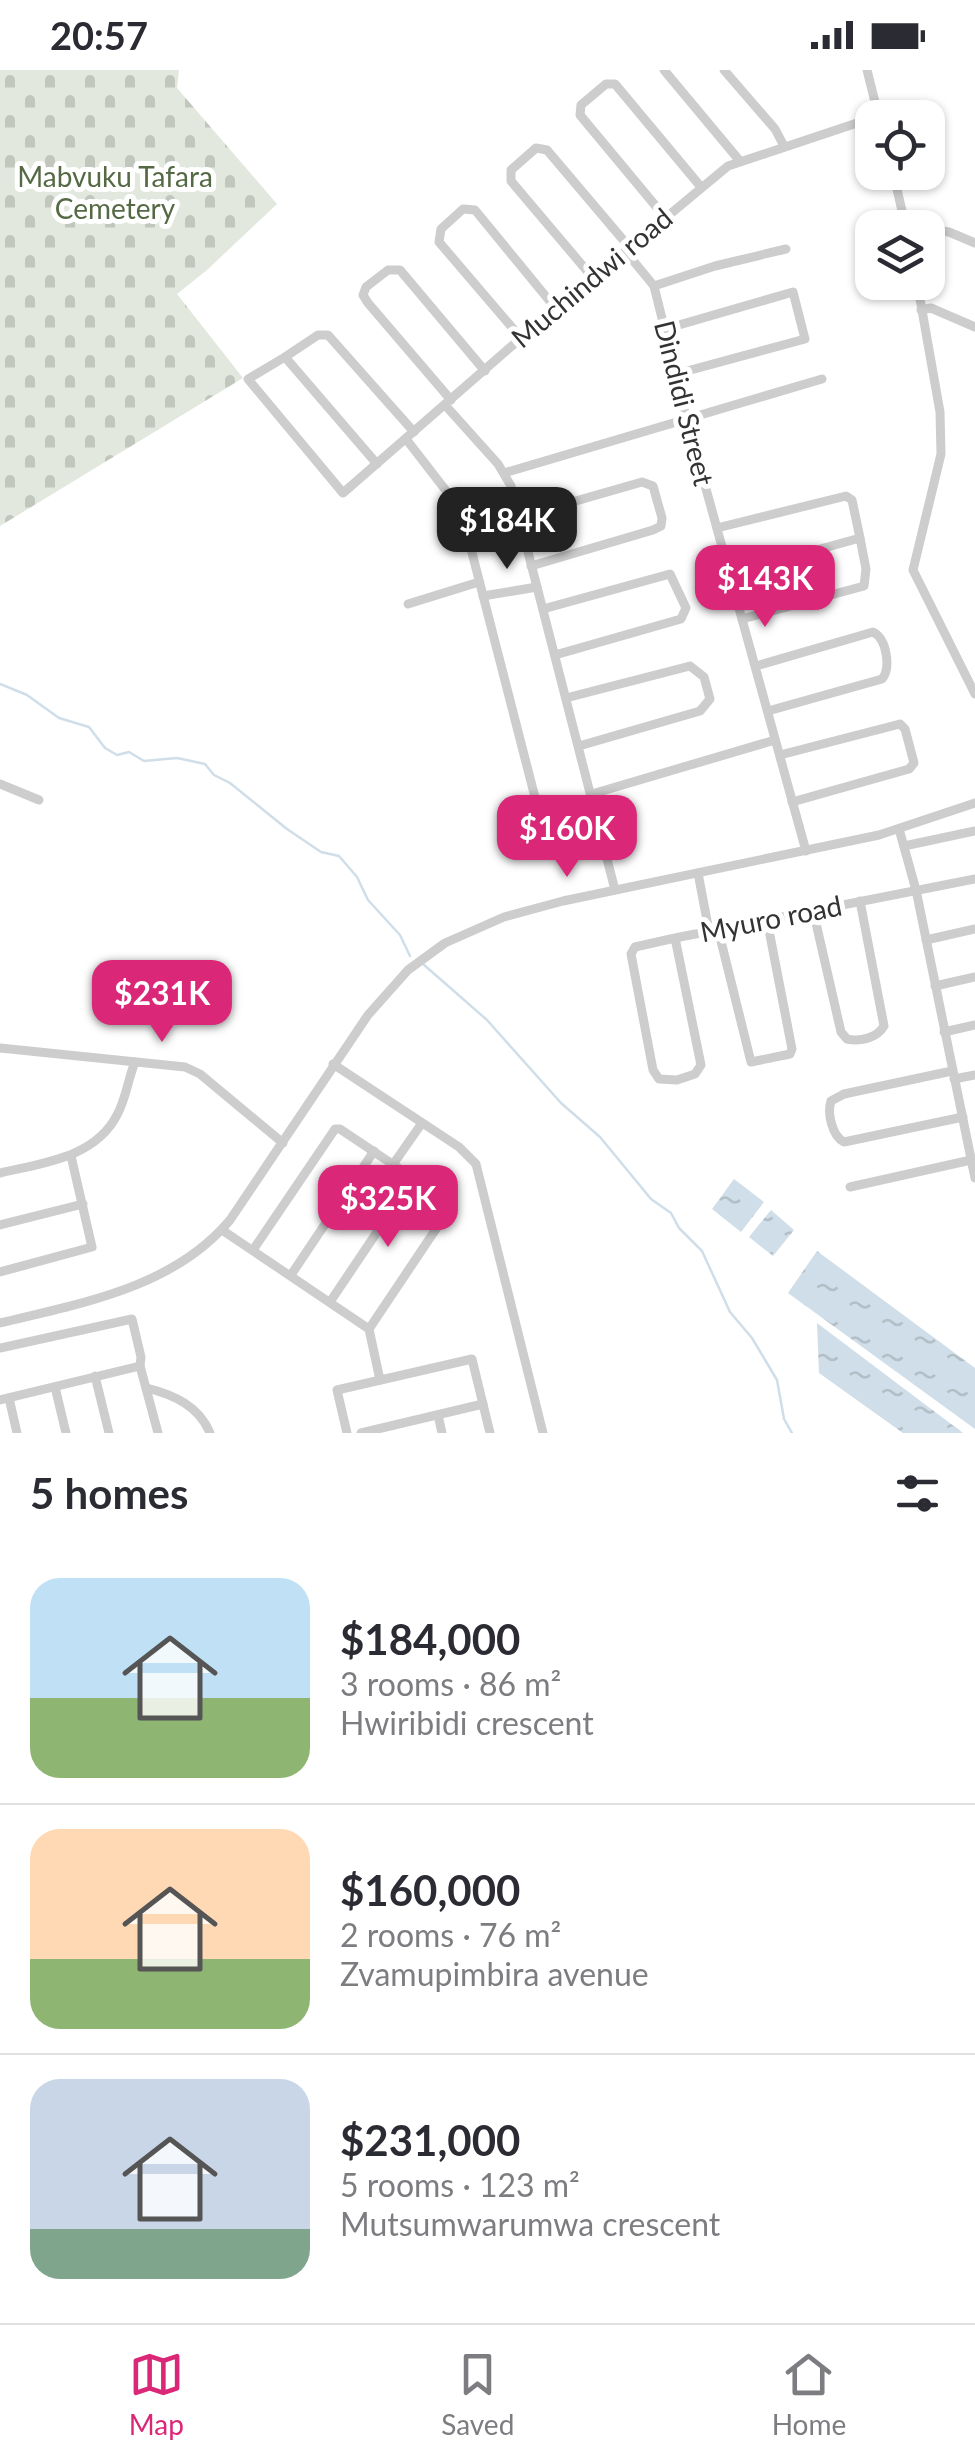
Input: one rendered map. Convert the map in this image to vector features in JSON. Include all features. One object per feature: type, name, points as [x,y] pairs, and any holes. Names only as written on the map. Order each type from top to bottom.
[{"type":"street","points":[[664,70],[739,160]]},
{"type":"street","points":[[724,70],[784,146]]},
{"type":"street","points":[[867,70],[873,100]]},
{"type":"street","points":[[664,216],[580,116],[581,105],[606,84],[615,84],[701,188]]},
{"type":"street","name":"Muchindwi road","points":[[285,357],[248,379],[343,493],[664,216],[739,160],[855,124]]},
{"type":"street","name":"Dindidi Street","points":[[593,278],[511,182],[512,170],[536,148],[547,150],[654,286],[806,851]]},
{"type":"street","points":[[521,338],[439,242],[442,229],[463,209],[475,210],[557,310]]},
{"type":"street","points":[[945,232],[975,243]]},
{"type":"street","points":[[654,286],[786,249]]},
{"type":"street","points":[[484,371],[400,270],[388,270],[366,287],[363,294],[368,303],[504,472],[520,517],[616,890]]},
{"type":"street","points":[[665,329],[793,292],[805,338],[676,374]]},
{"type":"street","points":[[920,300],[940,412],[942,454],[912,570],[975,694]]},
{"type":"street","points":[[922,310],[931,308],[975,327]]},
{"type":"street","points":[[377,464],[285,357],[318,335],[328,335],[458,502],[538,809]]},
{"type":"street","points":[[504,472],[822,380]]},
{"type":"street","points":[[520,517],[642,482],[653,486],[662,518],[661,526],[653,530],[532,566]]},
{"type":"street","points":[[717,528],[846,496],[852,500],[866,569],[864,586],[742,618]]},
{"type":"street","points":[[730,574],[860,538]]},
{"type":"street","points":[[543,609],[664,574],[675,578],[686,608],[680,619],[556,655]]},
{"type":"street","points":[[408,604],[479,582]]},
{"type":"street","points":[[483,596],[537,587]]},
{"type":"street","points":[[756,666],[870,633],[882,639],[887,669],[882,679],[768,711]]},
{"type":"street","points":[[566,698],[690,666],[704,677],[710,699],[700,711],[580,746]]},
{"type":"street","points":[[780,755],[900,724],[906,729],[914,763],[908,769],[792,802]]},
{"type":"street","points":[[592,794],[775,740]]},
{"type":"street","points":[[0,784],[38,800]]},
{"type":"street","points":[[0,1324],[114,1295],[160,1275],[222,1230],[333,1064],[392,986],[445,943],[504,918],[900,829],[975,804]]},
{"type":"street","points":[[900,829],[953,1075],[967,1122],[975,1174]]},
{"type":"street","points":[[904,846],[975,831]]},
{"type":"street","points":[[698,874],[751,1062],[790,1054],[792,1049],[766,920]]},
{"type":"street","name":"Myuro road","points":[[675,938],[701,1065],[695,1074],[667,1081],[655,1075],[631,954],[634,947],[675,938],[814,910],[975,879]]},
{"type":"street","points":[[814,910],[841,1032],[847,1039],[860,1040],[884,1026],[860,902]]},
{"type":"street","points":[[926,940],[975,929]]},
{"type":"street","points":[[935,986],[975,977]]},
{"type":"street","points":[[944,1032],[975,1025]]},
{"type":"street","points":[[0,1048],[192,1069],[283,1143]]},
{"type":"street","points":[[1,1170],[71,1156],[100,1136],[116,1118],[135,1062]]},
{"type":"street","points":[[333,1064],[459,1147],[476,1164],[543,1433]]},
{"type":"street","points":[[967,1122],[844,1142],[836,1135],[829,1106],[837,1096],[975,1074]]},
{"type":"street","points":[[394,1163],[422,1123]]},
{"type":"street","points":[[252,1250],[333,1130],[340,1129],[394,1163],[449,1202],[449,1211],[369,1329]]},
{"type":"street","points":[[291,1275],[374,1152]]},
{"type":"street","points":[[0,1272],[88,1250],[93,1241],[71,1156]]},
{"type":"street","points":[[850,1187],[971,1160]]},
{"type":"street","points":[[330,1302],[414,1177]]},
{"type":"street","points":[[0,1224],[83,1204]]},
{"type":"street","points":[[222,1230],[369,1329],[380,1380]]},
{"type":"street","points":[[0,1348],[128,1318],[133,1321],[158,1433]]},
{"type":"street","points":[[347,1433],[337,1390],[472,1359],[490,1433]]},
{"type":"street","points":[[18,1433],[4,1399],[140,1366]]},
{"type":"street","points":[[95,1376],[109,1433]]},
{"type":"street","points":[[55,1388],[66,1433]]},
{"type":"street","points":[[147,1388],[187,1404],[203,1416],[210,1433]]},
{"type":"street","points":[[361,1433],[391,1429],[482,1404]]},
{"type":"street","points":[[438,1415],[442,1433]]},
{"type":"green space","name":"Mabvuku Tafara Cemetery","points":[[0,70],[179,70],[177,88],[277,204],[177,294],[243,378],[0,526]]},
{"type":"water","points":[[734,1179],[764,1202],[741,1232],[712,1209]]},
{"type":"water","points":[[771,1210],[794,1230],[773,1256],[749,1237]]},
{"type":"water","points":[[817,1251],[975,1368],[975,1429],[788,1293]]},
{"type":"water","points":[[817,1323],[963,1433],[903,1433],[819,1373]]},
{"type":"waterway","points":[[0,684],[27,695],[59,718],[89,727],[105,748],[117,755],[129,752],[144,761],[177,758],[205,764],[214,775],[230,783],[287,829],[321,852],[339,856],[357,877],[368,900],[400,935],[410,956]]},
{"type":"waterway","points":[[423,964],[487,1020],[561,1103],[600,1137],[651,1199],[671,1213],[679,1228],[702,1251],[730,1312],[752,1338],[777,1380],[784,1419],[792,1433]]}]
